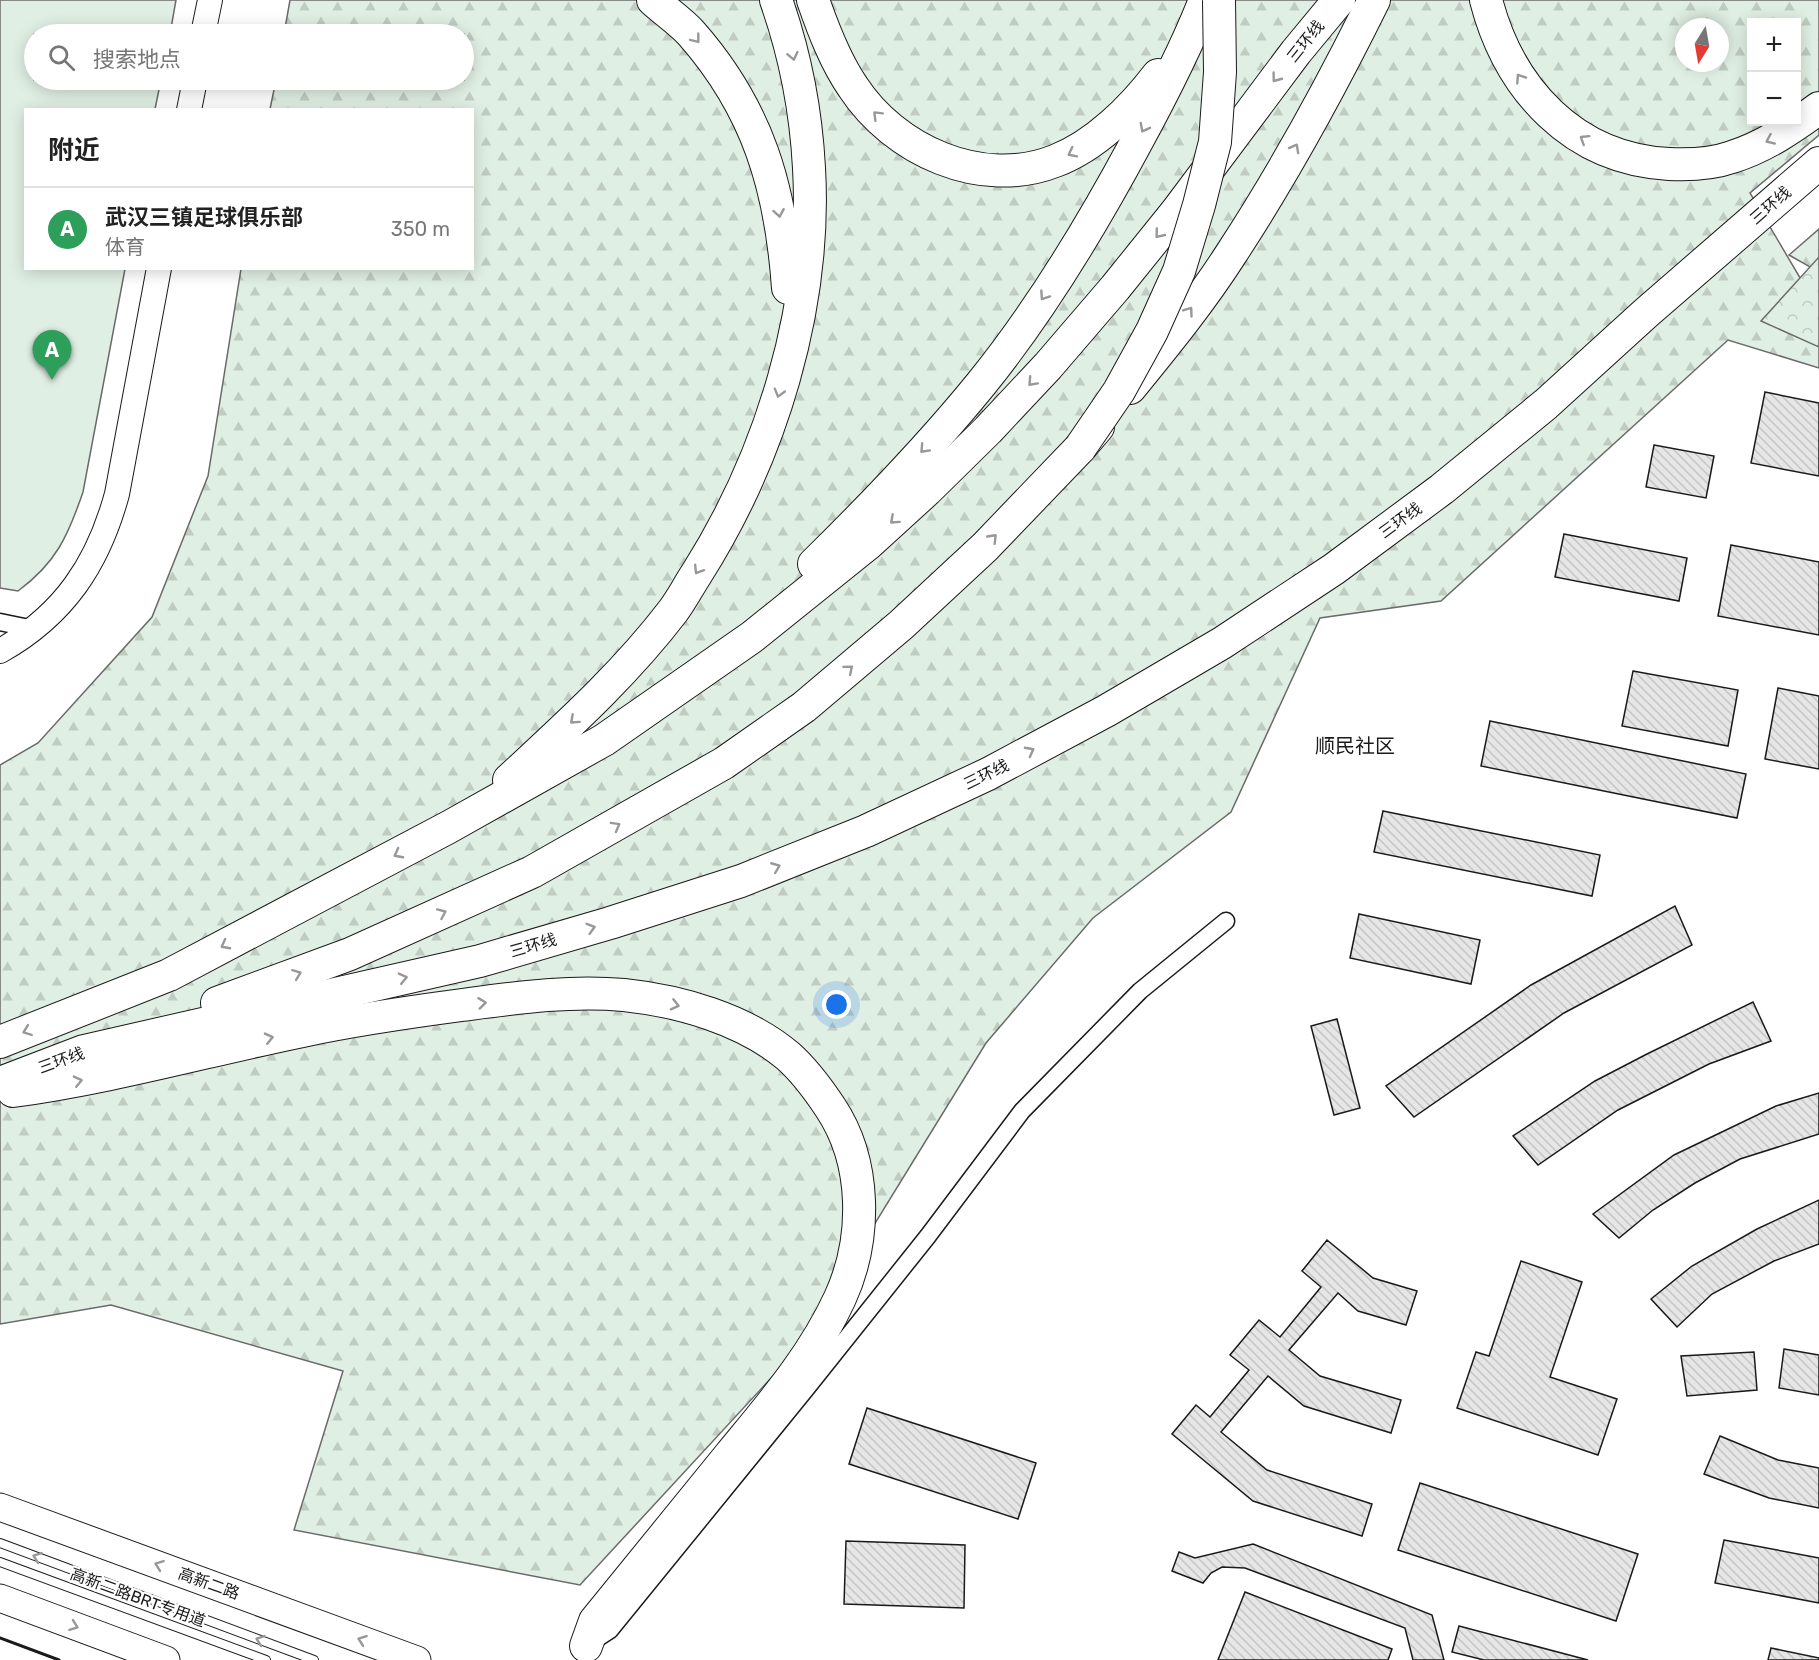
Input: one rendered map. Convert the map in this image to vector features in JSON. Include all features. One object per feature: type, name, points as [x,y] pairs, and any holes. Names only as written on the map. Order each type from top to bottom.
[{"type":"highway","points":[[653,0],[690,31],[729,81],[758,137],[776,198],[785,249],[790,352]]},
{"type":"highway","points":[[449,827],[499,788],[582,712],[625,667],[673,610],[716,542],[748,479],[774,410],[790,352],[803,284],[806,252],[809,169],[803,105],[788,36],[776,0]]},
{"type":"highway","points":[[813,0],[837,59],[853,87],[873,112],[897,134],[923,150],[956,164],[988,171],[1022,170],[1054,162],[1084,147],[1131,106],[1155,79],[1207,7]]},
{"type":"highway","name":"三环线","points":[[0,1042],[169,975],[449,827],[604,740],[760,630],[869,543],[927,490],[1048,366],[1177,211],[1296,52],[1339,0]]},
{"type":"highway","points":[[84,1051],[350,954],[532,872],[724,763],[804,707],[901,625],[985,547],[1080,448],[1159,353],[1230,255],[1293,153],[1350,50],[1374,0]]},
{"type":"highway","points":[[1486,0],[1492,25],[1509,61],[1531,94],[1558,122],[1601,149],[1646,163],[1688,165],[1731,158],[1780,136],[1819,108]]},
{"type":"highway","points":[[681,687],[780,597],[859,519],[981,384],[1065,265],[1111,190],[1207,7]]},
{"type":"highway","points":[[1080,448],[1119,391],[1152,331],[1179,271],[1200,205],[1215,142],[1220,72],[1207,7]]},
{"type":"highway","name":"三环线","points":[[0,1083],[84,1051],[480,961],[610,923],[741,881],[866,831],[988,774],[1106,711],[1222,643],[1325,575],[1442,489],[1546,404],[1654,306],[1819,163]]},
{"type":"highway","points":[[0,1093],[60,1084],[304,1030],[438,1008],[573,994],[623,995],[672,1003],[714,1016],[755,1034],[787,1056],[814,1083],[835,1114],[850,1149],[858,1186],[859,1224],[853,1262],[842,1295],[827,1324],[789,1383],[595,1621],[581,1653]]},
{"type":"main road","name":"高新二路","points":[[0,1507],[417,1660]]},
{"type":"main road","points":[[0,1598],[166,1660]]},
{"type":"street","points":[[205,24],[210,0]]},
{"type":"street","points":[[189,108],[193,90]]},
{"type":"street","points":[[0,651],[34,629],[54,611],[77,584],[96,554],[108,526],[117,494],[159,270]]},
{"type":"street","points":[[0,622],[34,629]]},
{"type":"street","points":[[581,1653],[610,1630],[769,1435],[928,1236],[1022,1111],[1140,991],[1226,921]]},
{"type":"lane","name":"高新二路BRT专用道","points":[[0,1543],[314,1660]]},
{"type":"lane","name":"高新二路BRT专用道","points":[[0,1562],[266,1660]]},
{"type":"green space","points":[[0,0],[176,0],[172,24],[24,24],[24,90],[159,90],[155,108],[24,108],[24,270],[125,270],[83,492],[72,522],[59,548],[31,581],[18,591],[0,588]]},
{"type":"green space","points":[[290,0],[1819,0],[1819,135],[1750,193],[1819,310],[1819,368],[1728,340],[1441,601],[1320,618],[1231,812],[1093,918],[986,1043],[797,1350],[580,1585],[294,1530],[343,1371],[111,1305],[0,1324],[0,765],[38,743],[152,617],[208,476],[241,270],[474,270],[474,108],[270,108],[274,90],[474,90],[474,24],[286,24]]},
{"type":"green space","points":[[1819,229],[1819,272],[1789,255]]},
{"type":"green space","points":[[1819,257],[1819,347],[1761,321]]},
{"type":"building","points":[[1765,392],[1819,403],[1819,476],[1751,463]]},
{"type":"building","points":[[1654,445],[1714,456],[1706,498],[1646,487]]},
{"type":"building","points":[[1564,534],[1687,558],[1679,601],[1555,577]]},
{"type":"building","points":[[1731,545],[1819,562],[1819,635],[1718,616]]},
{"type":"building","points":[[1633,671],[1738,690],[1728,746],[1622,726]]},
{"type":"building","points":[[1778,688],[1819,696],[1819,769],[1765,759]]},
{"type":"building","points":[[1490,721],[1746,774],[1737,818],[1481,766]]},
{"type":"building","points":[[1383,811],[1600,855],[1592,896],[1374,852]]},
{"type":"building","points":[[1675,906],[1692,945],[1564,1013],[1414,1117],[1386,1086],[1531,985]]},
{"type":"building","points":[[1359,914],[1480,940],[1471,984],[1350,958]]},
{"type":"building","points":[[1753,1002],[1771,1041],[1709,1064],[1618,1110],[1538,1165],[1513,1136],[1595,1081]]},
{"type":"building","points":[[1337,1019],[1360,1108],[1334,1115],[1311,1026]]},
{"type":"building","points":[[1819,1093],[1819,1134],[1740,1159],[1695,1183],[1653,1210],[1619,1238],[1593,1214],[1674,1155],[1776,1106]]},
{"type":"building","points":[[1819,1200],[1819,1244],[1774,1261],[1712,1294],[1677,1327],[1651,1299],[1692,1266],[1757,1229]]},
{"type":"building","points":[[1327,1240],[1373,1278],[1417,1291],[1406,1325],[1358,1311],[1338,1293],[1289,1350],[1320,1376],[1401,1400],[1391,1433],[1304,1406],[1268,1376],[1221,1432],[1267,1470],[1372,1504],[1362,1536],[1253,1501],[1172,1434],[1196,1405],[1210,1417],[1249,1370],[1230,1355],[1259,1320],[1280,1337],[1321,1287],[1302,1271]]},
{"type":"building","points":[[1521,1261],[1582,1282],[1550,1377],[1617,1399],[1598,1455],[1457,1408],[1476,1352],[1489,1356]]},
{"type":"building","points":[[1784,1349],[1819,1355],[1819,1395],[1779,1388]]},
{"type":"building","points":[[1754,1352],[1757,1390],[1687,1396],[1681,1356]]},
{"type":"building","points":[[867,1408],[1036,1463],[1018,1519],[849,1464]]},
{"type":"building","points":[[1720,1436],[1778,1460],[1819,1468],[1819,1508],[1769,1498],[1704,1474]]},
{"type":"building","points":[[1420,1483],[1638,1554],[1616,1621],[1398,1550]]},
{"type":"building","points":[[1724,1540],[1819,1558],[1819,1603],[1715,1583]]},
{"type":"building","points":[[846,1541],[965,1545],[964,1608],[844,1604]]},
{"type":"building","points":[[1253,1544],[1432,1615],[1444,1660],[1413,1660],[1405,1628],[1245,1568],[1222,1567],[1211,1573],[1203,1583],[1172,1571],[1179,1552],[1195,1558]]},
{"type":"building","points":[[1245,1592],[1392,1649],[1388,1660],[1218,1660]]},
{"type":"building","points":[[1459,1626],[1588,1660],[1484,1660],[1452,1652]]},
{"type":"building","points":[[1771,1648],[1819,1658],[1819,1660],[1768,1660]]},
{"type":"wall","points":[[0,1638],[59,1660]]},
{"type":"place","name":"武汉三镇足球俱乐部","points":[[52,380]]},
{"type":"district","name":"顺民社区","points":[[1355,746]]}]
